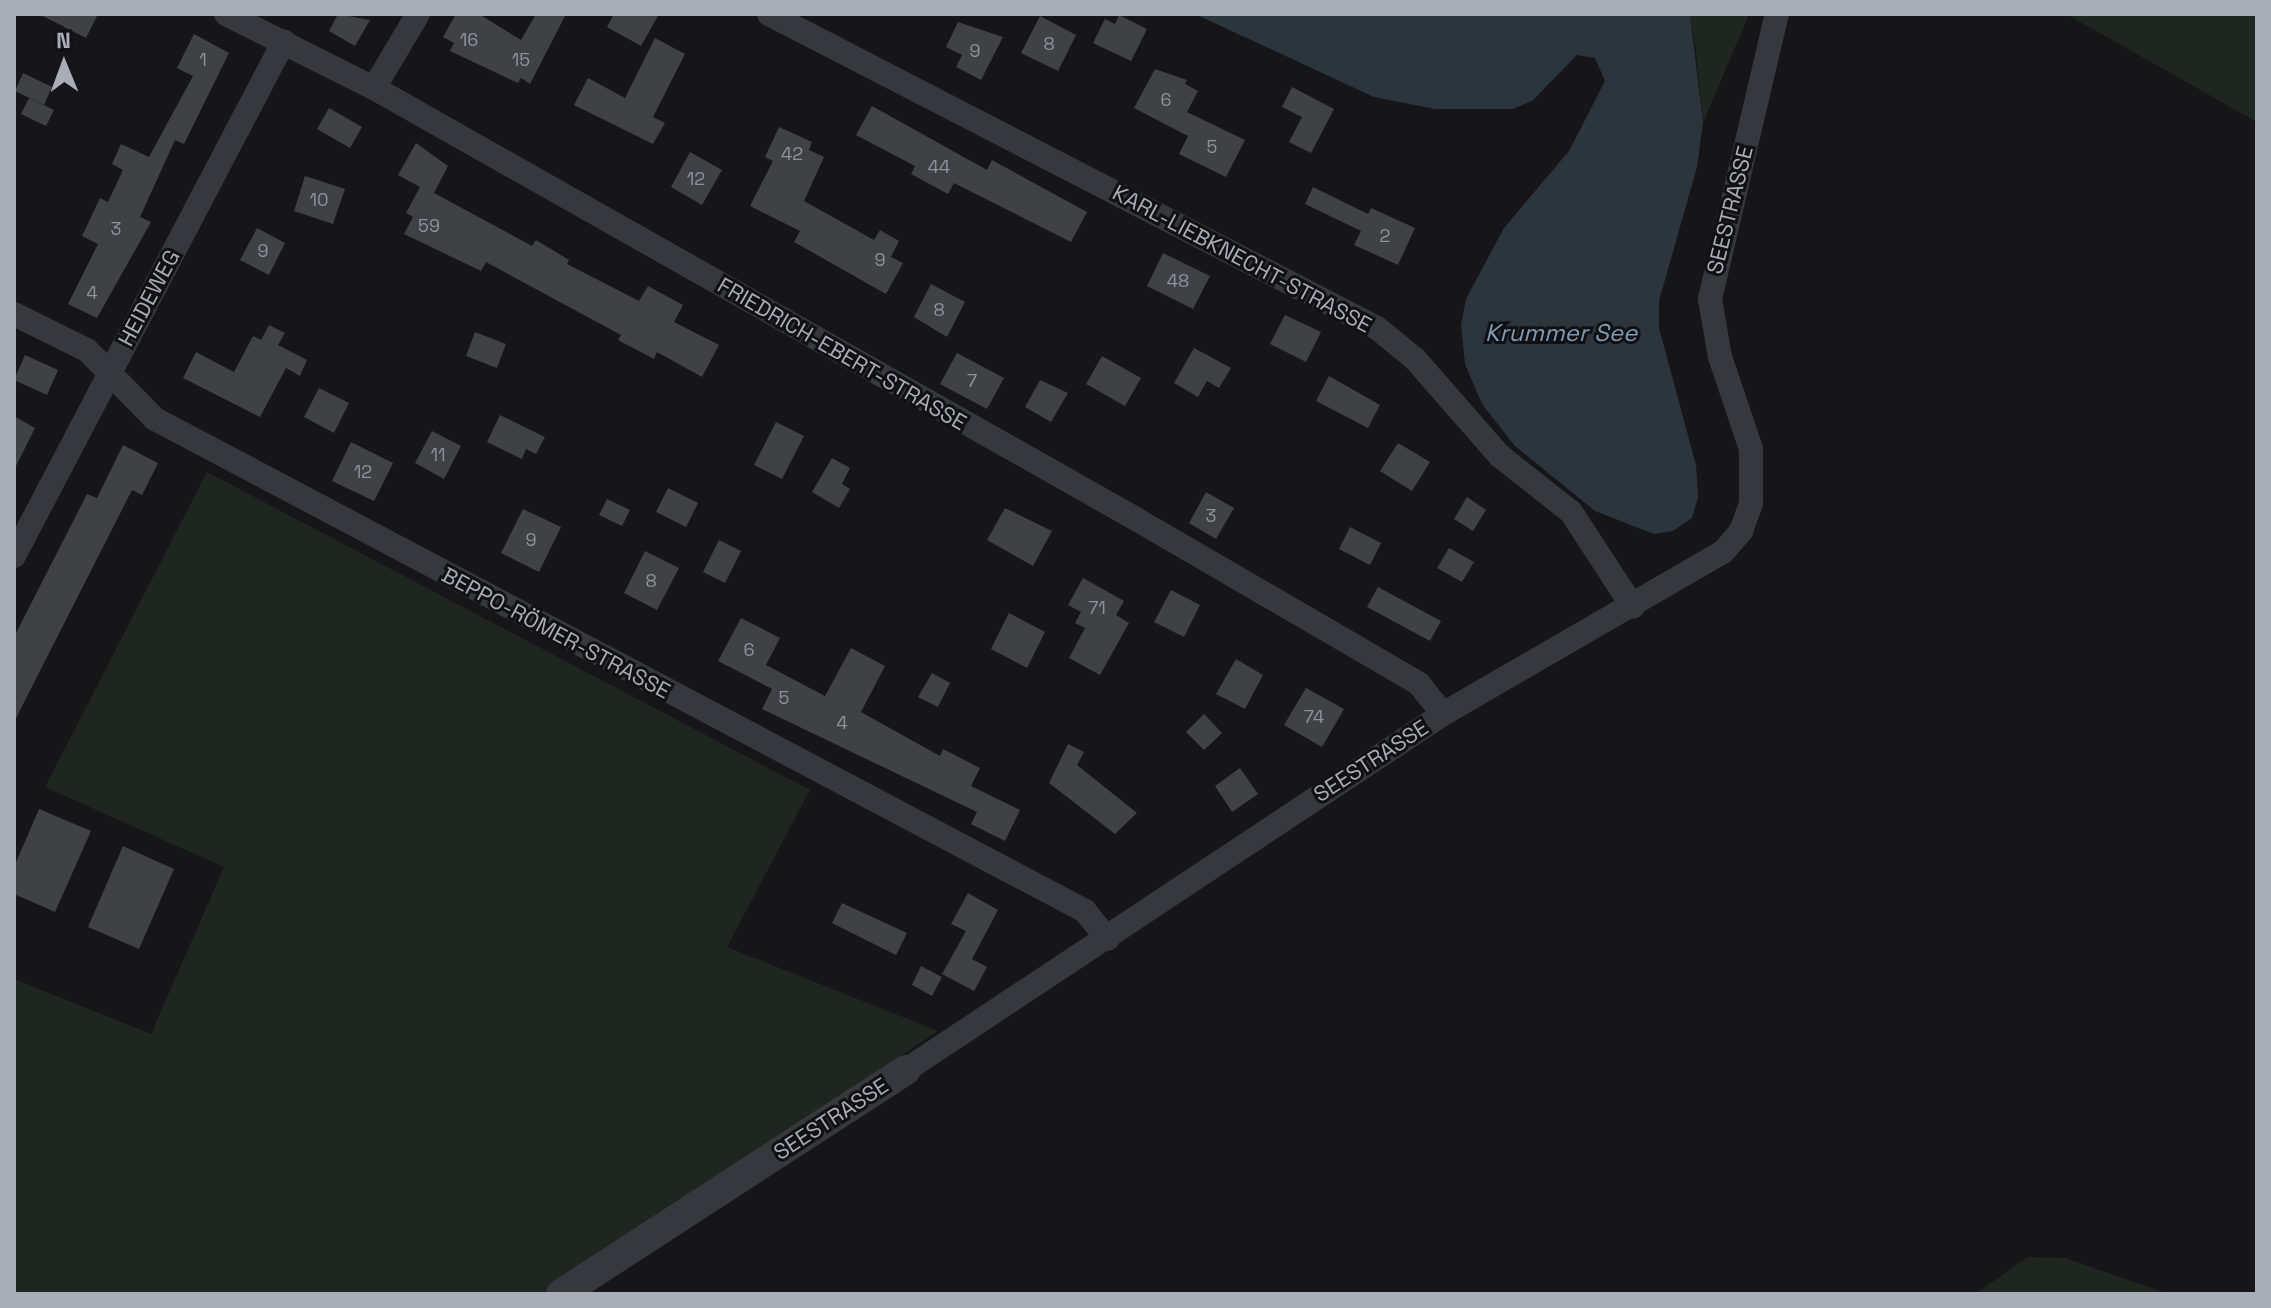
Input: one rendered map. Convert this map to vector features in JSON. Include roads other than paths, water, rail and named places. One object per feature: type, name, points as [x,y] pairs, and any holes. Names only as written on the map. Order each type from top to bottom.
[{"type":"street","name":"FRIEDRICH-EBERT-STRASSE","points":[[226,14],[374,88],[1419,684],[1443,714]]},
{"type":"street","points":[[374,88],[418,14]]},
{"type":"street","name":"KARL-LIEBKNECHT-STRASSE","points":[[769,14],[1377,328],[1415,359],[1500,456],[1571,512],[1633,607]]},
{"type":"street","name":"SEESTRASSE","points":[[561,1294],[1108,939],[1443,714],[1633,607],[1723,552],[1741,531],[1751,503],[1751,449],[1720,357],[1710,299],[1777,14]]},
{"type":"street","name":"HEIDEWEG","points":[[14,556],[284,41]]},
{"type":"street","name":"BEPPO-RÖMER-STRASSE","points":[[14,314],[87,350],[155,419],[1085,911],[1108,939]]},
{"type":"water","name":"Krummer See","points":[[1195,14],[1690,14],[1703,123],[1697,167],[1659,301],[1659,328],[1696,465],[1698,497],[1692,518],[1673,531],[1654,534],[1595,511],[1515,446],[1482,404],[1465,364],[1461,325],[1466,299],[1504,228],[1569,151],[1605,81],[1595,58],[1577,55],[1532,101],[1513,109],[1435,109],[1374,97]]}]
